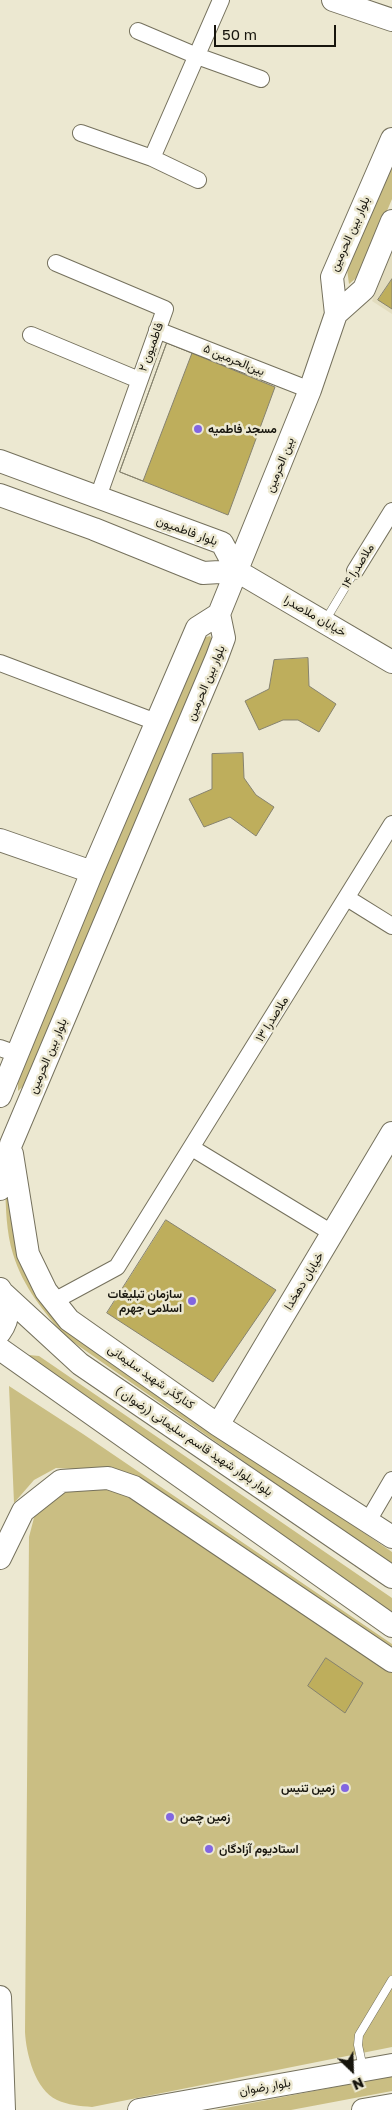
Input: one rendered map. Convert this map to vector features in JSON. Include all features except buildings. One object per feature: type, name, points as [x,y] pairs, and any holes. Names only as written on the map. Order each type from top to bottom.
[{"type":"main road","points":[[333,0],[392,20]]},
{"type":"main road","name":"بلوار بین الحرمین","points":[[336,314],[332,277],[392,139]]},
{"type":"main road","points":[[336,314],[364,288],[392,221]]},
{"type":"main road","name":"بین الحرمین","points":[[219,614],[310,390],[336,314]]},
{"type":"main road","name":"بلوار فاطمیون","points":[[0,461],[222,543],[237,571]]},
{"type":"main road","points":[[0,495],[94,529],[203,573],[237,571]]},
{"type":"main road","points":[[172,560],[180,551],[184,541],[183,529]]},
{"type":"main road","name":"خیابان ملاصدرا","points":[[237,571],[392,662]]},
{"type":"main road","points":[[28,1103],[0,1096],[8,1051],[92,872],[197,628],[219,614]]},
{"type":"main road","name":"بلوار بین الحرمین","points":[[0,1189],[11,1144],[217,657],[224,638],[219,614]]},
{"type":"main road","points":[[0,840],[92,872]]},
{"type":"main road","name":"خیابان دهخدا","points":[[218,1425],[391,1136]]},
{"type":"main road","name":"کنارگذر شهید سلیمانی","points":[[11,1144],[28,1254],[46,1291],[69,1320],[218,1425],[392,1537]]},
{"type":"main road","points":[[0,1332],[7,1316],[8,1305],[2,1291]]},
{"type":"main road","name":"بلوار بلوار شهید قاسم سلیمانی (رضوان )","points":[[2,1291],[80,1364],[392,1577]]},
{"type":"main road","points":[[0,1349],[392,1626]]},
{"type":"main road","points":[[0,1558],[23,1511],[60,1481],[108,1478],[134,1487],[392,1661]]},
{"type":"main road","points":[[0,1997],[4,2110]]},
{"type":"main road","name":"بلوار رضوان","points":[[139,2110],[392,2065]]},
{"type":"main road","points":[[363,2110],[392,2105]]},
{"type":"street","points":[[152,158],[221,0]]},
{"type":"street","points":[[138,31],[197,56],[261,79]]},
{"type":"street","points":[[81,133],[152,158],[198,180]]},
{"type":"street","name":"فاطمیون ۲","points":[[56,263],[165,309],[98,497]]},
{"type":"street","name":"بین‌الحرمین ۵","points":[[157,330],[310,390]]},
{"type":"street","points":[[31,335],[139,380]]},
{"type":"street","name":"ملاصدرا ۱۴","points":[[355,571],[392,511]]},
{"type":"street","points":[[0,663],[156,722]]},
{"type":"street","name":"ملاصدرا ۱۳","points":[[54,1301],[117,1267],[152,1214],[392,824]]},
{"type":"street","points":[[347,898],[392,926]]},
{"type":"street","points":[[192,1148],[332,1233]]},
{"type":"street","points":[[368,1521],[392,1480]]},
{"type":"lane","name":"ملاصدرا ۱۴","points":[[324,621],[355,571]]},
{"type":"lane","points":[[363,2070],[358,2045],[359,2035],[392,1980]]},
{"type":"shaded area","points":[[392,161],[392,199],[360,275],[349,284],[347,269]]},
{"type":"shaded area","points":[[392,251],[392,314],[372,301]]},
{"type":"shaded area","points":[[210,636],[214,642],[30,1080],[18,1091],[18,1074],[203,638]]},
{"type":"shaded area","points":[[5,1185],[44,1298],[197,1419],[392,1552],[392,1565],[66,1337],[28,1288],[17,1266],[9,1237]]},
{"type":"shaded area","points":[[29,1355],[39,1356],[392,1598],[392,1615],[27,1360]]},
{"type":"shaded area","points":[[9,1386],[83,1434],[392,1644],[392,1653],[108,1471],[56,1468],[34,1480],[14,1503]]},
{"type":"shaded area","name":"استادیوم آزادگان","points":[[110,1484],[392,1666],[392,2047],[92,2107],[79,2106],[57,2100],[49,2095],[37,2080],[27,2050],[25,2032],[29,1537],[36,1510],[65,1492]]},
{"type":"shaded area","points":[[392,2076],[392,2091],[291,2110],[215,2110]]},
{"type":"place","name":"مسجد فاطمیه","points":[[198,429]]},
{"type":"place","name":"سازمان تبلیغات اسلامی جهرم","points":[[192,1301]]},
{"type":"place","name":"زمین تنیس","points":[[345,1788]]},
{"type":"place","name":"زمین چمن","points":[[170,1817]]},
{"type":"place","name":"استادیوم آزادگان","points":[[209,1849]]}]
